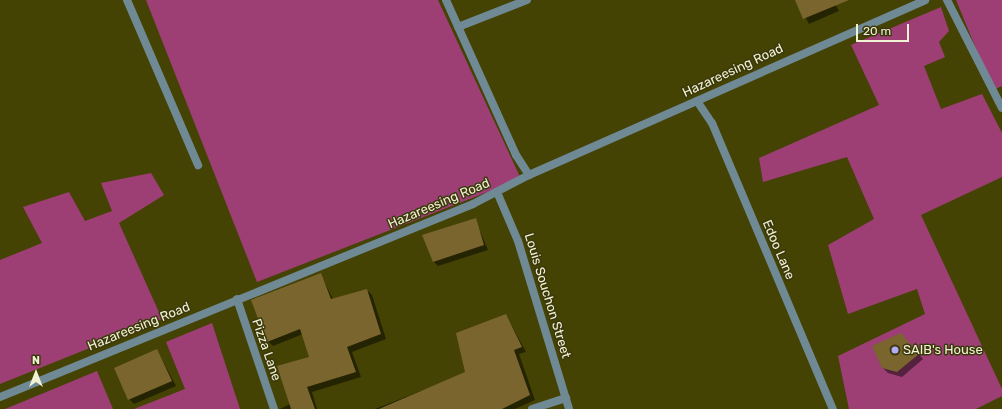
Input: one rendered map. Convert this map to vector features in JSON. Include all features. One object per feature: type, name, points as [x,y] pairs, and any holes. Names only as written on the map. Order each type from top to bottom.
[{"type":"street","points":[[127,0],[198,166]]},
{"type":"street","points":[[446,0],[516,155],[529,175]]},
{"type":"street","points":[[458,27],[527,0]]},
{"type":"street","name":"Hazareesing Road","points":[[0,397],[497,192],[529,175],[925,0]]},
{"type":"street","points":[[947,0],[1002,108]]},
{"type":"street","name":"Edoo Lane","points":[[697,101],[712,123],[833,409]]},
{"type":"street","name":"Louis Souchon Street","points":[[497,192],[518,241],[569,409]]},
{"type":"street","name":"Pizza Lane","points":[[236,299],[274,409]]},
{"type":"street","points":[[532,409],[566,398]]},
{"type":"shaded area","points":[[146,0],[438,0],[521,179],[257,282]]},
{"type":"shaded area","points":[[956,0],[1002,0],[1002,86],[993,90]]},
{"type":"shaded area","points":[[941,7],[949,31],[939,42],[945,57],[924,66],[941,109],[982,94],[1002,133],[1002,177],[921,215],[1002,389],[1002,396],[976,409],[849,409],[838,356],[925,314],[917,289],[848,314],[828,245],[874,219],[847,157],[763,182],[759,158],[879,105],[851,45]]},
{"type":"shaded area","points":[[151,173],[164,195],[119,223],[162,319],[0,384],[0,260],[42,243],[23,207],[69,192],[85,221],[112,211],[101,183]]},
{"type":"shaded area","points":[[212,323],[240,409],[134,409],[185,389],[166,342]]},
{"type":"shaded area","points":[[97,371],[113,409],[5,409]]},
{"type":"building","points":[[795,0],[849,0],[803,19]]},
{"type":"building","points":[[476,218],[484,245],[433,262],[422,235]]},
{"type":"building","points":[[321,273],[331,299],[367,289],[381,334],[347,347],[356,372],[307,387],[315,409],[291,409],[277,366],[309,357],[300,329],[267,342],[251,300]]},
{"type":"building","points":[[506,314],[522,347],[514,350],[530,395],[502,409],[379,409],[465,372],[456,333]]},
{"type":"building","name":"SAIB's House","points":[[901,333],[919,354],[897,372],[882,368],[872,346]]},
{"type":"building","points":[[157,349],[172,381],[128,400],[114,368]]},
{"type":"place","name":"SAIB's House","points":[[895,350]]}]
